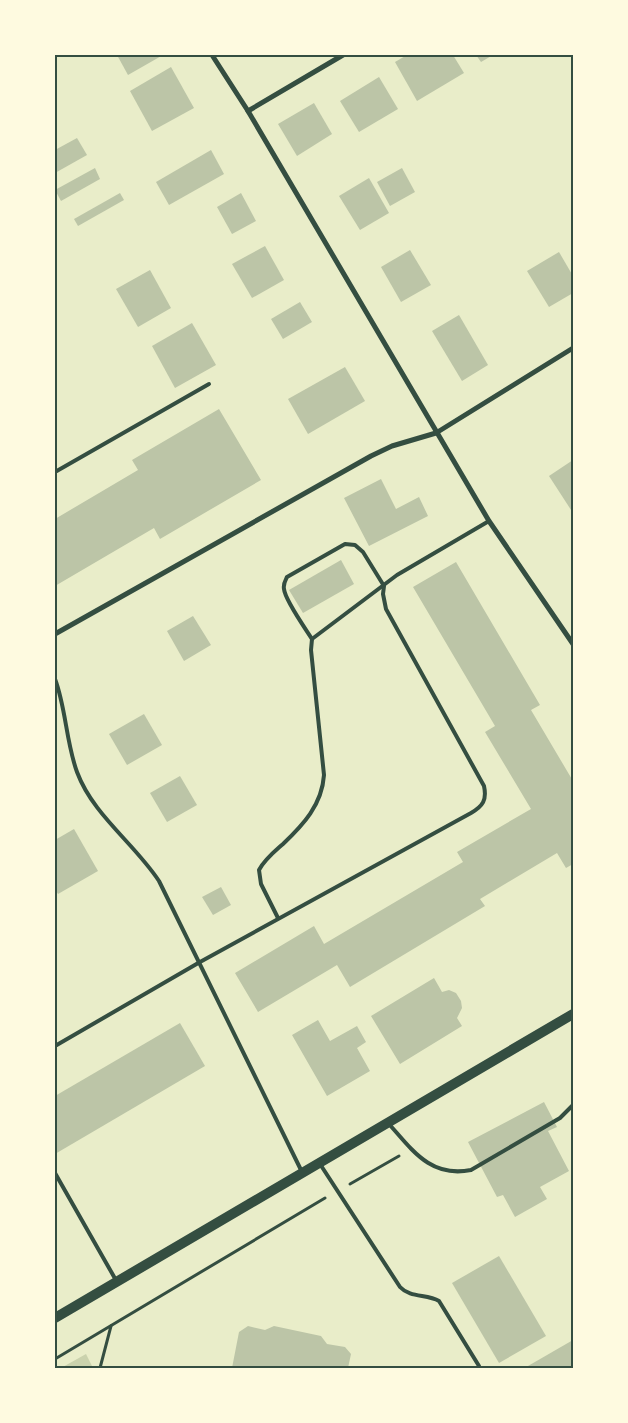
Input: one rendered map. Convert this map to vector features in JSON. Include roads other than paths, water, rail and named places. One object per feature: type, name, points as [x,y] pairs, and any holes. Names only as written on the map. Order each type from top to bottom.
[{"type":"main road","points":[[55,1318],[573,1014]]},
{"type":"street","points":[[212,55],[248,112],[489,521],[573,644]]},
{"type":"street","points":[[248,112],[343,55]]},
{"type":"street","points":[[55,634],[370,456],[392,446],[436,433],[573,348]]},
{"type":"lane","points":[[55,472],[209,384]]},
{"type":"lane","points":[[312,640],[326,627],[397,575],[489,521]]},
{"type":"lane","points":[[55,1046],[278,918],[471,813],[481,806],[485,800],[484,786],[386,610],[383,594],[384,586],[360,548],[350,544],[345,544],[287,577],[283,586],[284,592],[312,640],[311,650],[323,785],[317,803],[306,821],[267,858],[259,870],[261,884],[278,918]]},
{"type":"lane","points":[[55,679],[77,772],[88,794],[97,809],[149,865],[159,881],[303,1174]]},
{"type":"lane","points":[[388,1122],[428,1164],[449,1172],[471,1170],[560,1118],[573,1105]]},
{"type":"lane","points":[[320,1164],[359,1221],[400,1287],[408,1293],[439,1301],[479,1366]]},
{"type":"lane","points":[[55,1173],[117,1282]]}]
